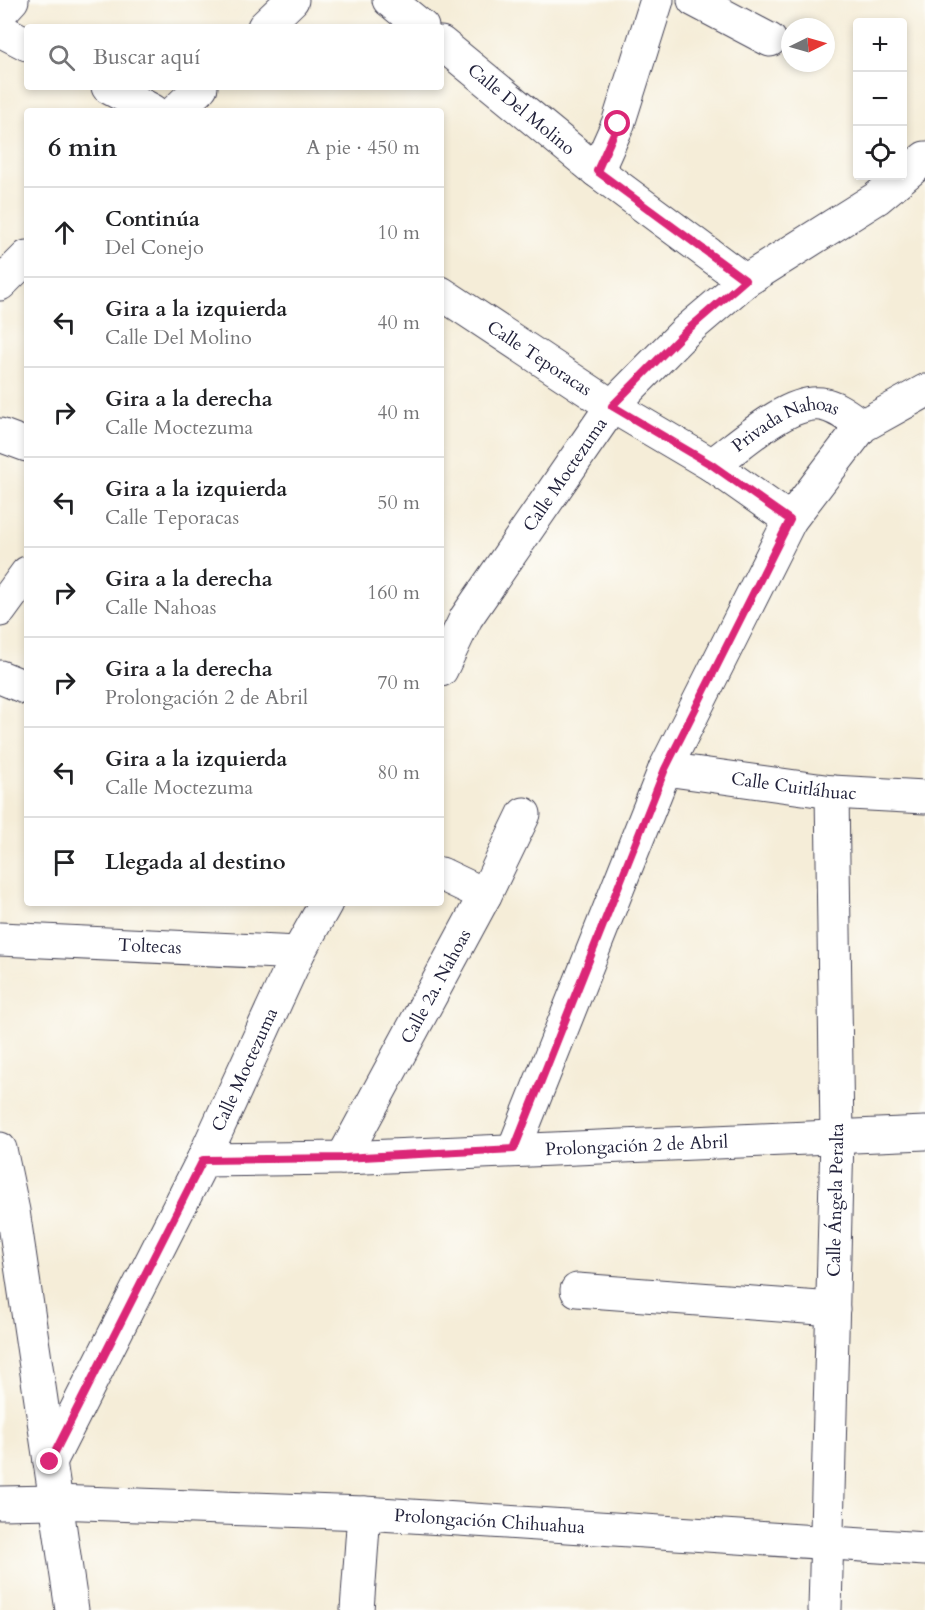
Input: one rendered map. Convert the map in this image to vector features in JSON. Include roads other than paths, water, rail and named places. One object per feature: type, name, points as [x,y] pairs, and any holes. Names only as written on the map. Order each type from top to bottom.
[{"type":"street","points":[[0,14],[12,0]]},
{"type":"street","points":[[267,24],[292,0]]},
{"type":"street","points":[[389,0],[418,24]]},
{"type":"street","points":[[597,171],[618,124],[657,0]]},
{"type":"street","points":[[694,0],[770,40]]},
{"type":"street","points":[[0,30],[24,42]]},
{"type":"street","name":"Calle Del Molino","points":[[444,45],[597,171],[745,280]]},
{"type":"street","points":[[114,90],[147,108]]},
{"type":"street","points":[[179,108],[198,90]]},
{"type":"street","name":"Calle Moctezuma","points":[[444,657],[454,613],[612,406],[685,332],[745,280],[877,198],[925,158]]},
{"type":"street","points":[[0,284],[24,260]]},
{"type":"street","name":"Calle Teporacas","points":[[444,295],[612,406],[712,465],[790,520]]},
{"type":"street","points":[[514,1149],[665,769],[790,520],[862,426],[925,391]]},
{"type":"street","name":"Privada Nahoas","points":[[712,465],[790,410],[806,404],[822,404],[840,411],[862,426]]},
{"type":"street","points":[[0,435],[24,444]]},
{"type":"street","points":[[0,610],[24,577]]},
{"type":"street","points":[[0,676],[24,687]]},
{"type":"street","name":"Calle Cuitláhuac","points":[[665,769],[832,792],[925,797]]},
{"type":"street","name":"Calle Ángela Peralta","points":[[825,1610],[837,1137],[832,792]]},
{"type":"street","name":"Calle 2a. Nahoas","points":[[343,1158],[485,895],[524,814]]},
{"type":"street","points":[[444,875],[485,895]]},
{"type":"street","name":"Calle Moctezuma","points":[[50,1462],[203,1160],[298,953],[324,906]]},
{"type":"street","name":"Toltecas","points":[[0,939],[298,953]]},
{"type":"street","name":"Prolongación 2 de Abril","points":[[203,1160],[343,1158],[925,1133]]},
{"type":"street","points":[[0,1149],[7,1211],[50,1462],[72,1610]]},
{"type":"street","points":[[577,1290],[833,1309]]},
{"type":"street","name":"Prolongación Chihuahua","points":[[0,1503],[55,1502],[364,1514],[925,1549]]},
{"type":"street","points":[[357,1610],[364,1514]]}]
